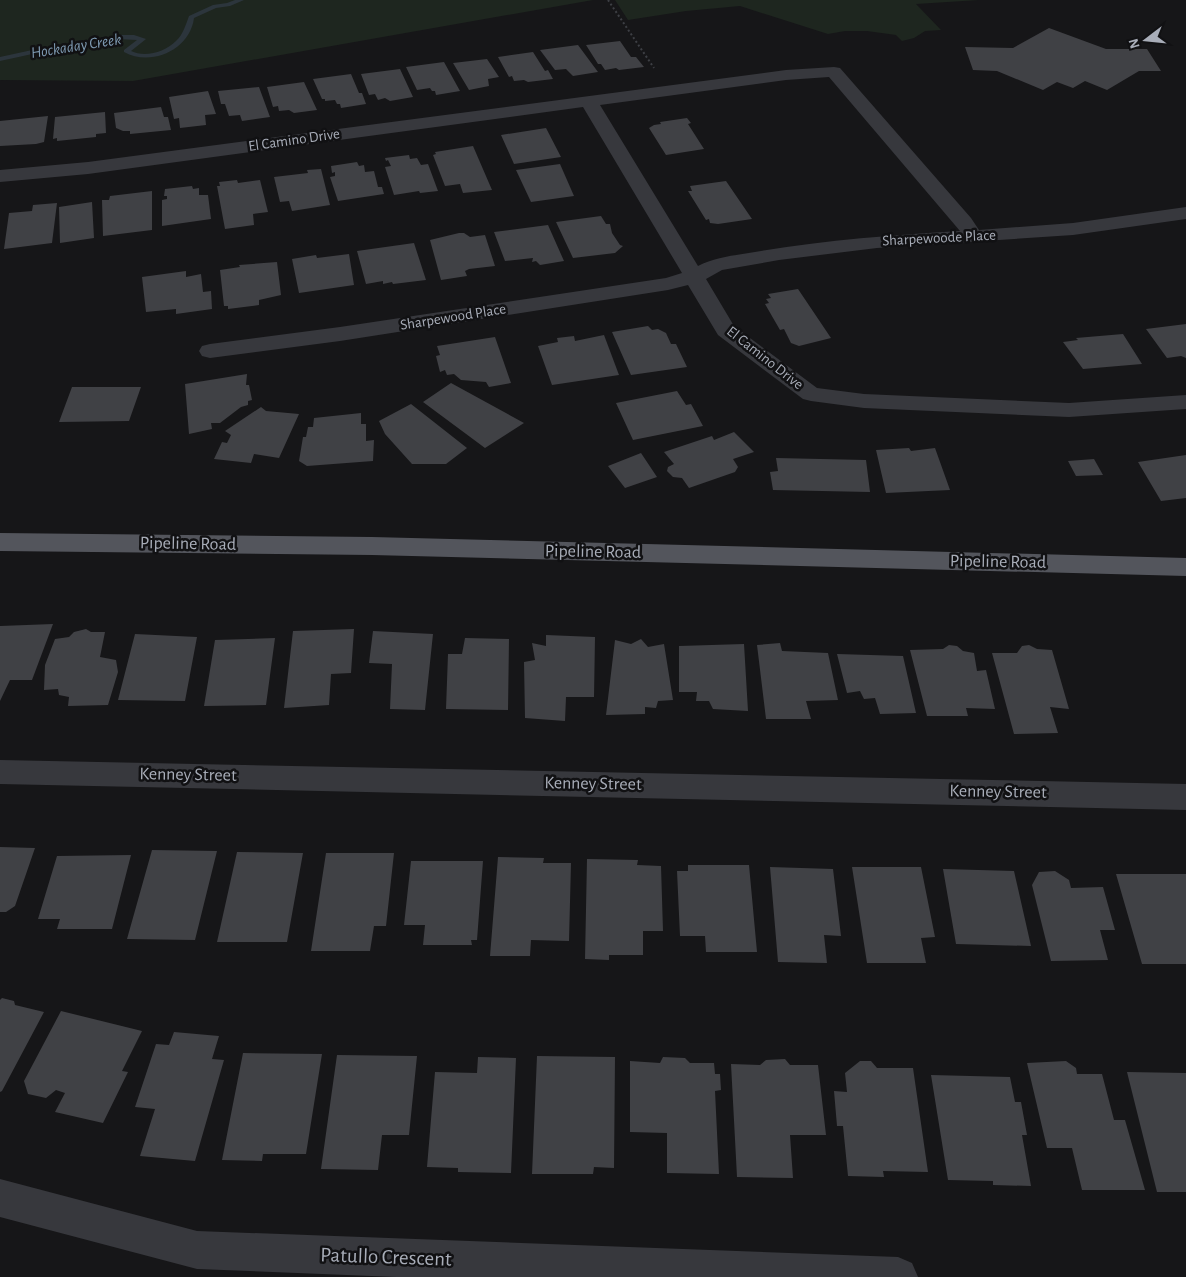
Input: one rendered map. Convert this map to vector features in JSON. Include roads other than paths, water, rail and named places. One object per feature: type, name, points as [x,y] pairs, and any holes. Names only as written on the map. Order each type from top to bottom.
[{"type":"main road","name":"Pipeline Road","points":[[0,542],[372,546],[1186,567]]},
{"type":"street","name":"El Camino Drive","points":[[0,176],[98,167],[588,100],[786,75],[834,72],[964,222],[973,236]]},
{"type":"street","name":"El Camino Drive","points":[[588,100],[726,330],[810,394],[900,403],[1070,410],[1186,402]]},
{"type":"street","name":"Sharpewoode Place","points":[[695,276],[716,264],[779,254],[878,242],[1073,229],[1186,213]]},
{"type":"street","name":"Sharpewood Place","points":[[210,351],[350,333],[668,284],[695,276]]},
{"type":"street","name":"Kenney Street","points":[[0,772],[1186,796]]},
{"type":"street","name":"Patullo Crescent","points":[[0,1198],[196,1250],[898,1277]]},
{"type":"waterway","name":"Hockaday Creek","points":[[0,59],[46,49],[73,48],[117,37],[143,39],[126,51],[133,55],[155,55],[181,41],[190,24],[191,17],[215,6],[228,5],[241,0]]}]
